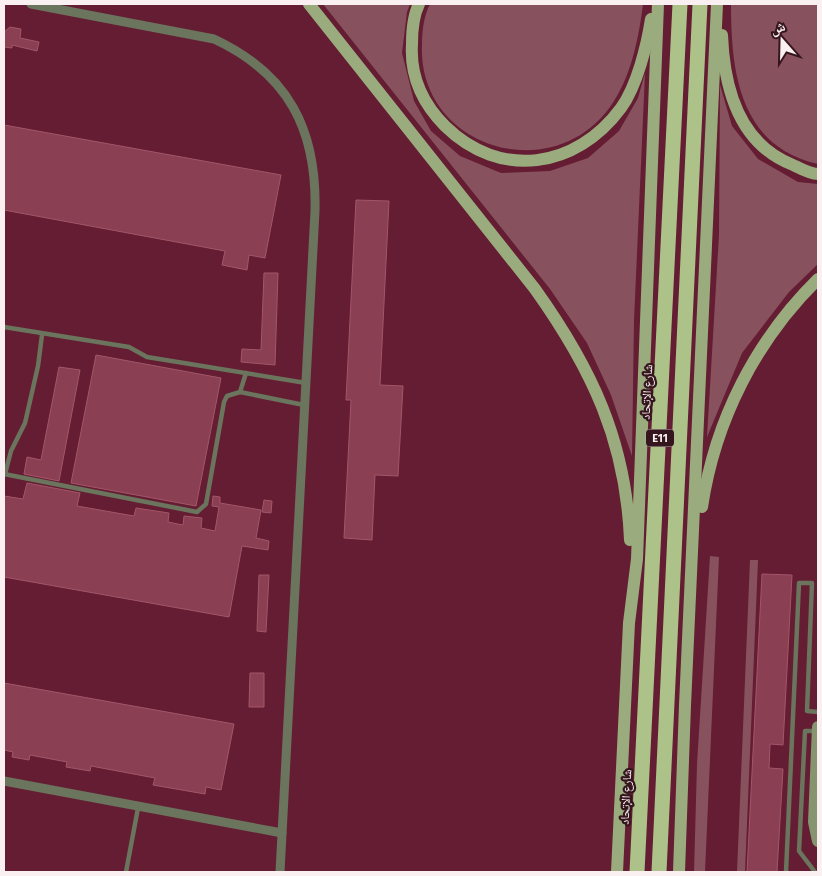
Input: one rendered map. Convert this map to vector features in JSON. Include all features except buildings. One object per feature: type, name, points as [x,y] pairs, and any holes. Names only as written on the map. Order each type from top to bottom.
[{"type":"highway","name":"شارع الإتحاد","points":[[637,872],[680,4]]},
{"type":"highway","name":"E11","points":[[659,872],[700,4]]},
{"type":"main road","points":[[309,4],[535,289],[567,334],[592,380],[610,424],[625,483],[629,510],[631,552],[617,872]]},
{"type":"main road","points":[[419,4],[412,33],[411,61],[418,88],[433,114],[461,142],[494,157],[529,162],[568,153],[599,133],[622,107],[638,72],[650,28],[653,4]]},
{"type":"main road","points":[[629,623],[637,559],[658,4]]},
{"type":"main road","points":[[679,872],[717,4]]},
{"type":"main road","points":[[721,4],[723,52],[727,84],[737,113],[754,138],[782,161],[818,174]]},
{"type":"main road","points":[[691,594],[704,493],[718,439],[733,401],[750,366],[771,332],[818,279]]},
{"type":"street","points":[[31,4],[214,39],[236,49],[275,80],[291,101],[305,129],[315,183],[280,872]]},
{"type":"street","points":[[818,727],[814,822],[818,841]]},
{"type":"street","points":[[4,781],[138,808],[282,833]]},
{"type":"lane","points":[[4,327],[42,335],[129,347],[147,357],[306,383]]},
{"type":"lane","points":[[42,335],[38,366],[25,423],[11,451],[4,474],[190,511],[200,511],[207,501],[224,402],[230,394],[240,392],[304,406]]},
{"type":"lane","points":[[240,392],[246,373]]},
{"type":"lane","points":[[786,872],[799,583],[812,583],[806,711],[818,712]]},
{"type":"lane","points":[[815,872],[800,851],[805,731],[818,731]]},
{"type":"lane","points":[[126,872],[138,808]]},
{"type":"shaded area","points":[[323,4],[410,4],[407,12],[402,53],[414,101],[431,131],[460,156],[501,173],[550,171],[588,158],[619,131],[638,98],[645,73],[634,321],[632,456],[611,395],[587,343],[550,289]]},
{"type":"shaded area","points":[[430,4],[643,4],[637,41],[630,66],[626,79],[614,101],[589,129],[559,145],[527,150],[495,146],[466,132],[442,110],[426,80],[422,34],[426,13]]},
{"type":"shaded area","points":[[731,4],[818,4],[818,164],[792,155],[771,141],[756,123],[745,103],[733,55]]},
{"type":"shaded area","points":[[720,85],[732,126],[758,159],[798,182],[818,184],[818,264],[789,292],[742,353],[707,437],[719,235]]},
{"type":"shaded area","points":[[710,556],[719,557],[705,872],[694,872],[697,764]]},
{"type":"shaded area","points":[[750,560],[758,560],[745,872],[737,872]]}]
